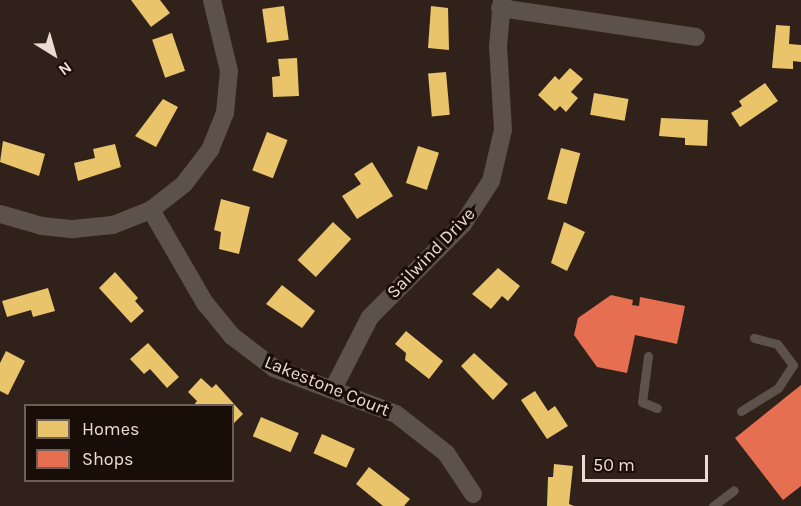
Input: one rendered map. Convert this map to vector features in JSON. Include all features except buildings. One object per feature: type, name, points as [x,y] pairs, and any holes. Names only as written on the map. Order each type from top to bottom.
[{"type":"street","points":[[0,214],[42,226],[73,229],[113,225],[151,210],[191,176],[210,150],[225,113],[229,71],[212,0]]},
{"type":"street","points":[[501,4],[696,37]]},
{"type":"street","name":"Sailwind Drive","points":[[333,389],[369,317],[463,224],[491,181],[503,130],[498,47],[501,4]]},
{"type":"street","name":"Lakestone Court","points":[[151,210],[205,303],[232,336],[274,368],[396,414],[446,453],[472,494]]},
{"type":"lane","points":[[741,411],[778,388],[793,365],[777,344],[754,338]]},
{"type":"lane","points":[[648,356],[642,402],[657,408]]},
{"type":"lane","points":[[713,506],[734,489]]}]
